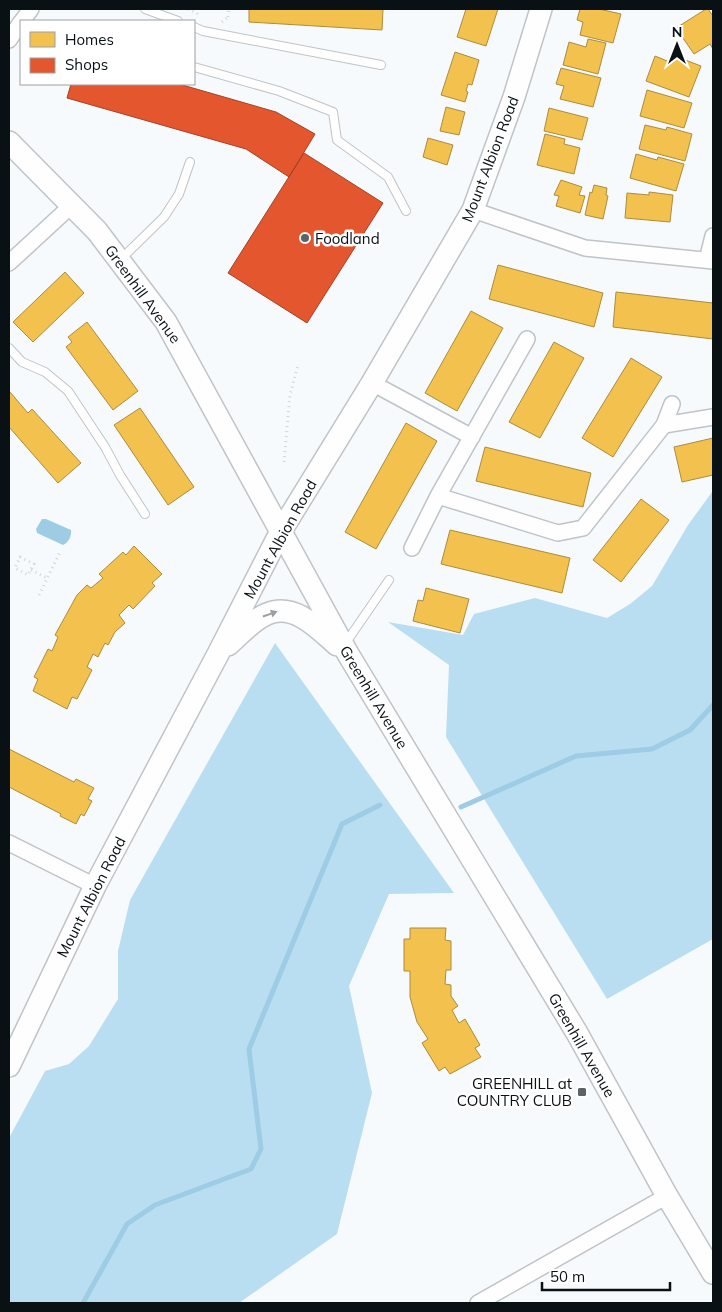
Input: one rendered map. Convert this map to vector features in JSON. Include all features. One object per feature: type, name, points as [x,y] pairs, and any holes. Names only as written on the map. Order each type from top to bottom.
[{"type":"street","points":[[23,20],[31,9]]},
{"type":"street","name":"Mount Albion Road","points":[[9,1066],[95,886],[281,531],[372,383],[473,210],[514,97],[541,9]]},
{"type":"street","points":[[9,40],[20,25]]},
{"type":"street","name":"Greenhill Avenue","points":[[9,142],[97,231],[170,329],[346,650],[576,1033],[713,1274]]},
{"type":"street","points":[[9,263],[72,205]]},
{"type":"street","points":[[473,210],[585,248],[710,260],[713,236]]},
{"type":"street","points":[[412,548],[438,496],[527,339]]},
{"type":"street","points":[[372,383],[472,437]]},
{"type":"street","points":[[438,496],[558,533],[583,528],[664,425],[672,404]]},
{"type":"street","points":[[664,425],[713,417]]},
{"type":"street","points":[[218,654],[253,623],[267,614],[279,611],[296,613],[346,650]]},
{"type":"street","points":[[9,844],[95,886]]},
{"type":"street","points":[[478,1303],[667,1196]]},
{"type":"lane","points":[[145,9],[175,20]]},
{"type":"lane","points":[[195,27],[210,32],[381,65]]},
{"type":"lane","points":[[195,67],[279,91],[333,112],[337,140],[388,177],[406,211]]},
{"type":"lane","points":[[119,260],[164,217],[179,194],[190,162]]},
{"type":"lane","points":[[9,348],[22,362],[45,372],[68,391],[105,447],[120,476],[145,514]]},
{"type":"lane","points":[[346,650],[389,580]]},
{"type":"path","points":[[284,462],[290,395],[298,365]]},
{"type":"path","points":[[39,595],[60,552]]},
{"type":"path","points":[[20,557],[34,564],[31,570],[28,575],[15,568],[20,557]]},
{"type":"path","points":[[31,570],[47,578]]},
{"type":"shaded area","points":[[712,492],[713,939],[607,999],[446,737],[449,665],[388,622],[463,635],[474,614],[535,598],[607,618],[630,604],[652,586],[688,525]]},
{"type":"shaded area","points":[[42,519],[71,530],[70,537],[66,543],[63,545],[37,533],[36,529]]},
{"type":"shaded area","points":[[275,643],[454,893],[389,894],[349,986],[372,1093],[337,1234],[239,1303],[9,1303],[9,1138],[45,1071],[69,1064],[89,1046],[118,999],[118,951],[130,900]]},
{"type":"building: Homes","points":[[249,9],[383,9],[382,30],[249,22]]},
{"type":"building: Homes","points":[[466,9],[498,9],[486,46],[457,37]]},
{"type":"building: Homes","points":[[580,9],[599,9],[621,14],[613,43],[580,35],[583,22],[577,20]]},
{"type":"building: Homes","points":[[706,9],[713,16],[713,49],[710,44],[694,54],[676,28]]},
{"type":"building: Homes","points":[[588,39],[606,43],[598,74],[563,65],[569,42],[586,47]]},
{"type":"building: Homes","points":[[455,52],[479,60],[472,85],[468,84],[465,102],[441,95]]},
{"type":"building: Homes","points":[[655,56],[672,63],[675,56],[701,66],[689,97],[646,81]]},
{"type":"building: Homes","points":[[561,68],[601,78],[593,107],[560,99],[564,86],[556,84]]},
{"type":"building: Homes","points":[[647,90],[692,103],[684,128],[640,116]]},
{"type":"building: Homes","points":[[446,107],[465,112],[459,135],[440,131]]},
{"type":"building: Homes","points":[[549,108],[588,118],[582,140],[544,131]]},
{"type":"building: Homes","points":[[645,125],[666,130],[667,127],[692,134],[685,161],[639,149]]},
{"type":"building: Homes","points":[[545,134],[565,139],[564,144],[580,148],[574,174],[537,165]]},
{"type":"building: Homes","points":[[428,138],[453,145],[447,165],[423,157]]},
{"type":"building: Homes","points":[[636,154],[657,160],[658,157],[684,164],[676,191],[630,178]]},
{"type":"building: Homes","points":[[561,180],[582,187],[579,195],[585,196],[580,213],[556,206],[559,196],[554,195]]},
{"type":"building: Homes","points":[[594,185],[607,188],[606,195],[608,196],[603,219],[585,215],[590,192],[592,193]]},
{"type":"building: Homes","points":[[649,192],[673,195],[670,222],[625,218],[627,193],[649,195]]},
{"type":"building: Homes","points":[[498,265],[603,293],[594,327],[489,299]]},
{"type":"building: Homes","points":[[65,272],[84,293],[33,342],[13,322]]},
{"type":"building: Homes","points":[[616,292],[713,303],[713,339],[613,327]]},
{"type":"building: Homes","points":[[471,311],[503,328],[457,411],[425,393]]},
{"type":"building: Homes","points":[[87,322],[138,391],[113,410],[66,347],[72,342],[68,337]]},
{"type":"building: Homes","points":[[554,342],[584,358],[540,438],[509,422]]},
{"type":"building: Homes","points":[[631,358],[662,377],[613,457],[582,438]]},
{"type":"building: Homes","points":[[9,391],[28,413],[32,409],[81,463],[58,483],[9,427]]},
{"type":"building: Homes","points":[[140,408],[194,487],[168,505],[114,425]]},
{"type":"building: Homes","points":[[406,423],[437,441],[376,549],[345,532]]},
{"type":"building: Homes","points":[[713,438],[713,475],[682,482],[674,447]]},
{"type":"building: Homes","points":[[485,447],[591,473],[583,507],[476,481]]},
{"type":"building: Homes","points":[[641,499],[669,520],[621,582],[593,560]]},
{"type":"building: Homes","points":[[450,530],[570,558],[562,593],[441,564]]},
{"type":"building: Homes","points":[[134,546],[162,574],[152,583],[155,586],[133,609],[129,605],[119,615],[125,623],[115,632],[108,645],[105,643],[98,657],[93,654],[87,667],[92,670],[77,699],[72,697],[67,709],[33,691],[38,679],[34,677],[48,649],[52,651],[58,637],[55,635],[77,595],[87,585],[91,588],[103,578],[99,574],[123,552],[126,555]]},
{"type":"building: Homes","points":[[426,588],[469,599],[460,633],[413,621],[418,600],[423,601]]},
{"type":"building: Homes","points":[[9,749],[74,782],[76,779],[94,788],[88,799],[92,801],[84,816],[81,814],[76,824],[60,816],[61,814],[9,787]]},
{"type":"building: Homes","points":[[410,928],[446,928],[445,940],[451,941],[451,970],[446,970],[445,984],[451,985],[451,996],[458,1006],[452,1010],[459,1023],[465,1019],[480,1045],[475,1048],[481,1057],[450,1074],[445,1067],[439,1071],[422,1043],[428,1039],[417,1022],[410,997],[410,971],[404,971],[404,939],[410,939]]},
{"type":"building: Shops","points":[[71,85],[182,85],[276,112],[315,134],[289,177],[246,149],[67,98]]},
{"type":"building: Shops","name":"Foodland","points":[[304,153],[383,203],[307,323],[228,273]]},
{"type":"waterway","points":[[461,807],[576,756],[652,749],[690,730],[713,705]]},
{"type":"waterway","points":[[83,1303],[127,1224],[155,1205],[251,1169],[261,1149],[249,1049],[342,824],[380,805]]},
{"type":"place","name":"Foodland","points":[[305,238]]},
{"type":"place","name":"GREENHILL at COUNTRY CLUB","points":[[582,1092]]}]
